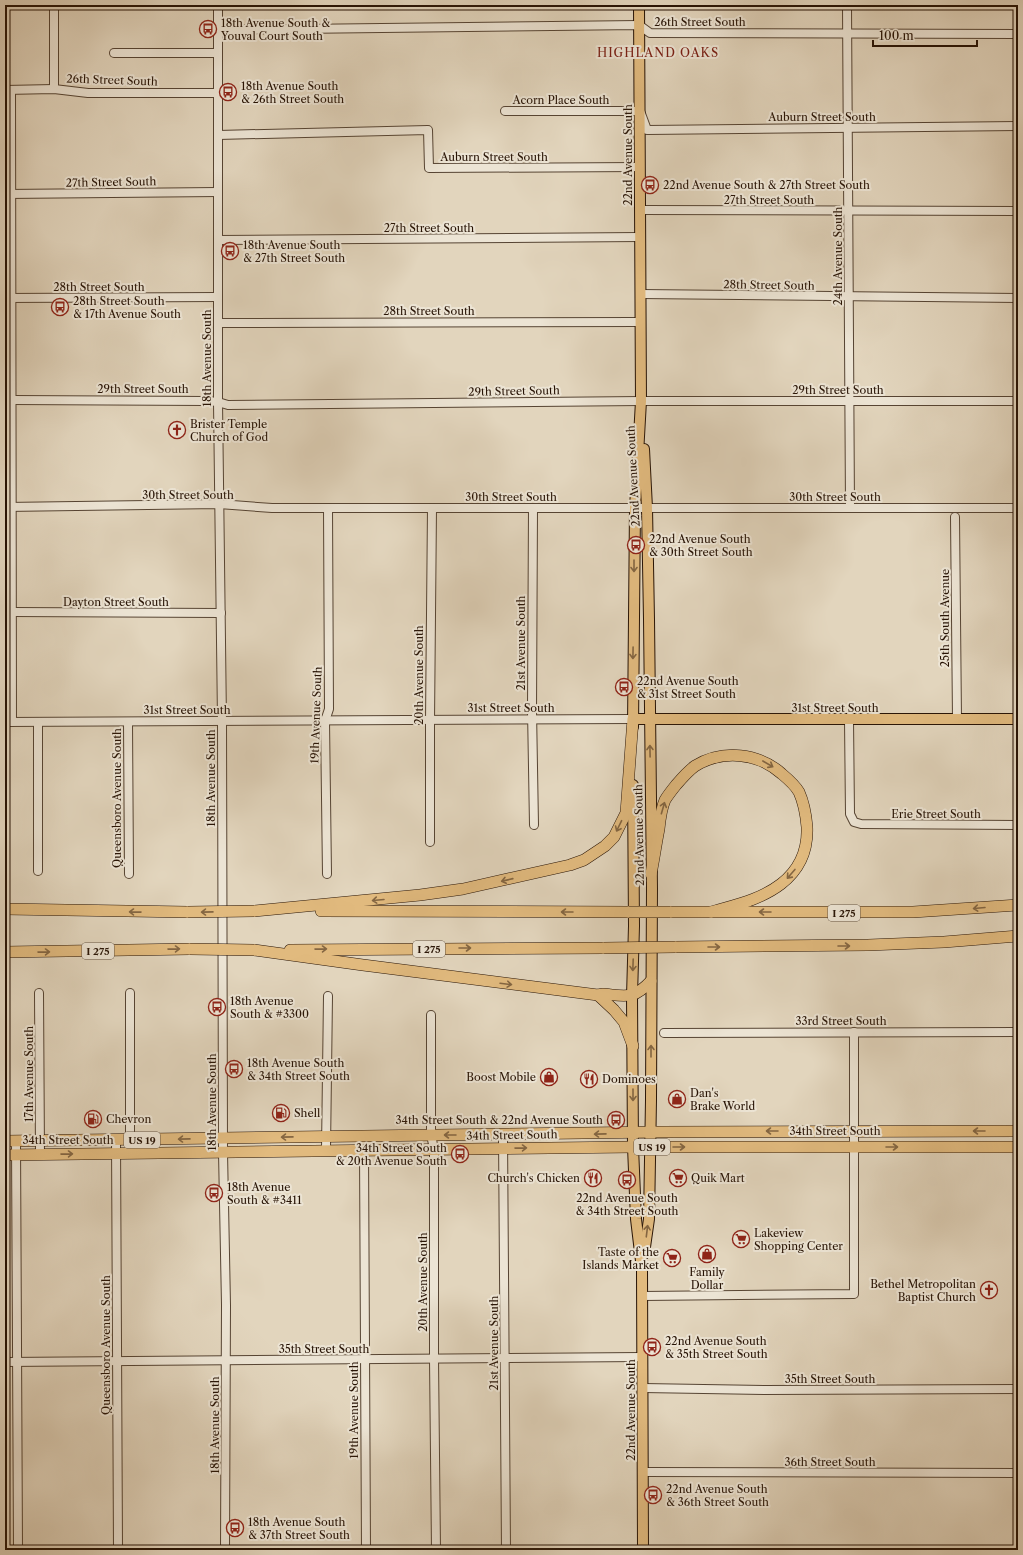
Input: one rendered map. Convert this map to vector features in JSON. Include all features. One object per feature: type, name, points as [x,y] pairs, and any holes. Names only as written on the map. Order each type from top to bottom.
[{"type":"highway","points":[[254,911],[395,898],[463,889],[570,865],[584,860],[596,853],[614,837],[626,812],[633,719]]},
{"type":"highway","points":[[651,874],[661,812],[665,799],[683,776],[695,766],[707,760],[728,756],[744,756],[769,763],[789,780],[798,791],[804,806],[807,820],[808,835],[806,850],[792,873],[780,885],[754,900],[711,912]]},
{"type":"highway","name":"I 275","points":[[5,909],[188,912],[913,912],[1018,905]]},
{"type":"highway","name":"I 275","points":[[5,952],[190,949],[604,948],[868,945],[944,942],[1018,936]]},
{"type":"highway","points":[[254,950],[363,966],[598,995],[632,996],[643,990],[651,981]]},
{"type":"highway","points":[[598,995],[624,1022],[633,1046]]},
{"type":"highway","name":"34th Street South","points":[[10,1141],[633,1132],[1018,1131]]},
{"type":"highway","name":"34th Street South","points":[[10,1155],[503,1148],[1018,1147]]},
{"type":"main road","name":"22nd Avenue South","points":[[639,5],[641,401],[647,508],[651,874],[649,1219],[642,1269]]},
{"type":"main road","name":"22nd Avenue South","points":[[641,401],[635,508],[633,719],[634,926],[632,996],[633,1147],[636,1220],[642,1269],[643,1550]]},
{"type":"main road","name":"31st Street South","points":[[633,719],[1018,719]]},
{"type":"street","points":[[54,5],[54,89]]},
{"type":"street","name":"18th Avenue South","points":[[218,5],[218,402],[222,722],[223,1152],[226,1360],[225,1550]]},
{"type":"street","name":"24th Avenue South","points":[[847,5],[850,508]]},
{"type":"street","name":"26th Street South","points":[[218,30],[639,25],[650,33],[1018,34]]},
{"type":"street","points":[[114,54],[218,53]]},
{"type":"street","name":"26th Street South","points":[[8,90],[54,89],[88,93],[218,93]]},
{"type":"street","points":[[8,90],[8,506],[12,612],[9,722]]},
{"type":"street","name":"Acorn Place South","points":[[506,111],[640,111]]},
{"type":"street","name":"Auburn Street South","points":[[640,111],[647,130],[1018,126]]},
{"type":"street","name":"Auburn Street South","points":[[218,135],[428,130],[429,168],[640,167]]},
{"type":"street","name":"27th Street South","points":[[8,194],[218,192]]},
{"type":"street","name":"27th Street South","points":[[640,210],[1018,211]]},
{"type":"street","name":"27th Street South","points":[[218,240],[640,238]]},
{"type":"street","name":"28th Street South","points":[[640,294],[1018,298]]},
{"type":"street","name":"28th Street South","points":[[8,298],[218,297]]},
{"type":"street","name":"28th Street South","points":[[218,323],[640,322]]},
{"type":"street","name":"29th Street South","points":[[9,404],[206,401],[235,405],[641,401],[1018,401]]},
{"type":"street","name":"30th Street South","points":[[8,506],[220,504],[272,508],[1018,508]]},
{"type":"street","name":"19th Avenue South","points":[[327,874],[325,721],[329,708],[328,508]]},
{"type":"street","name":"20th Avenue South","points":[[430,842],[432,508]]},
{"type":"street","name":"21st Avenue South","points":[[533,508],[532,721],[534,825]]},
{"type":"street","name":"25th South Avenue","points":[[955,517],[957,719]]},
{"type":"street","name":"Dayton Street South","points":[[12,612],[220,613]]},
{"type":"street","name":"31st Street South","points":[[9,722],[532,721],[633,719]]},
{"type":"street","name":"Erie Street South","points":[[849,720],[850,814],[854,822],[861,824],[1018,825]]},
{"type":"street","points":[[38,722],[38,871]]},
{"type":"street","name":"Queensboro Avenue South","points":[[128,722],[129,874]]},
{"type":"street","name":"17th Avenue South","points":[[39,993],[40,1154]]},
{"type":"street","points":[[130,993],[130,1154]]},
{"type":"street","points":[[326,1150],[328,996]]},
{"type":"street","name":"20th Avenue South","points":[[431,1015],[431,1135],[434,1149],[436,1550]]},
{"type":"street","points":[[642,1296],[854,1294],[854,1032]]},
{"type":"street","name":"33rd Street South","points":[[664,1034],[1018,1032]]},
{"type":"street","name":"21st Avenue South","points":[[503,1135],[506,1550]]},
{"type":"street","name":"Queensboro Avenue South","points":[[116,1140],[118,1550]]},
{"type":"street","points":[[10,1141],[17,1362],[18,1550]]},
{"type":"street","name":"19th Avenue South","points":[[364,1150],[366,1550]]},
{"type":"street","name":"35th Street South","points":[[5,1362],[642,1357]]},
{"type":"street","name":"35th Street South","points":[[643,1388],[764,1390],[1018,1389]]},
{"type":"street","name":"36th Street South","points":[[643,1472],[1018,1474]]},
{"type":"place","name":"18th Avenue South & Youval Court South","points":[[208,29]]},
{"type":"place","name":"18th Avenue South & 26th Street South","points":[[228,92]]},
{"type":"place","name":"22nd Avenue South & 27th Street South","points":[[650,185]]},
{"type":"place","name":"18th Avenue South & 27th Street South","points":[[230,251]]},
{"type":"place","name":"28th Street South & 17th Avenue South","points":[[60,307]]},
{"type":"place","name":"Brister Temple Church of God","points":[[177,430]]},
{"type":"place","name":"22nd Avenue South & 30th Street South","points":[[636,545]]},
{"type":"place","name":"22nd Avenue South & 31st Street South","points":[[624,687]]},
{"type":"place","name":"18th Avenue South & #3300","points":[[217,1007]]},
{"type":"place","name":"18th Avenue South & 34th Street South","points":[[234,1069]]},
{"type":"place","name":"Boost Mobile","points":[[549,1077]]},
{"type":"place","name":"Dominoes","points":[[589,1079]]},
{"type":"place","name":"Dan's Brake World","points":[[677,1099]]},
{"type":"place","name":"Shell","points":[[281,1113]]},
{"type":"place","name":"Chevron","points":[[93,1119]]},
{"type":"place","name":"34th Street South & 22nd Avenue South","points":[[616,1120]]},
{"type":"place","name":"34th Street South & 20th Avenue South","points":[[460,1154]]},
{"type":"place","name":"Church's Chicken","points":[[593,1178]]},
{"type":"place","name":"Quik Mart","points":[[678,1178]]},
{"type":"place","name":"22nd Avenue South & 34th Street South","points":[[627,1180]]},
{"type":"place","name":"18th Avenue South & #3411","points":[[214,1193]]},
{"type":"place","name":"Lakeview Shopping Center","points":[[741,1239]]},
{"type":"place","name":"Family Dollar","points":[[707,1254]]},
{"type":"place","name":"Taste of the Islands Market","points":[[672,1258]]},
{"type":"place","name":"Bethel Metropolitan Baptist Church","points":[[989,1290]]},
{"type":"place","name":"22nd Avenue South & 35th Street South","points":[[652,1347]]},
{"type":"place","name":"22nd Avenue South & 36th Street South","points":[[653,1495]]},
{"type":"place","name":"18th Avenue South & 37th Street South","points":[[235,1528]]},
{"type":"district","name":"HIGHLAND OAKS","points":[[658,52]]}]
